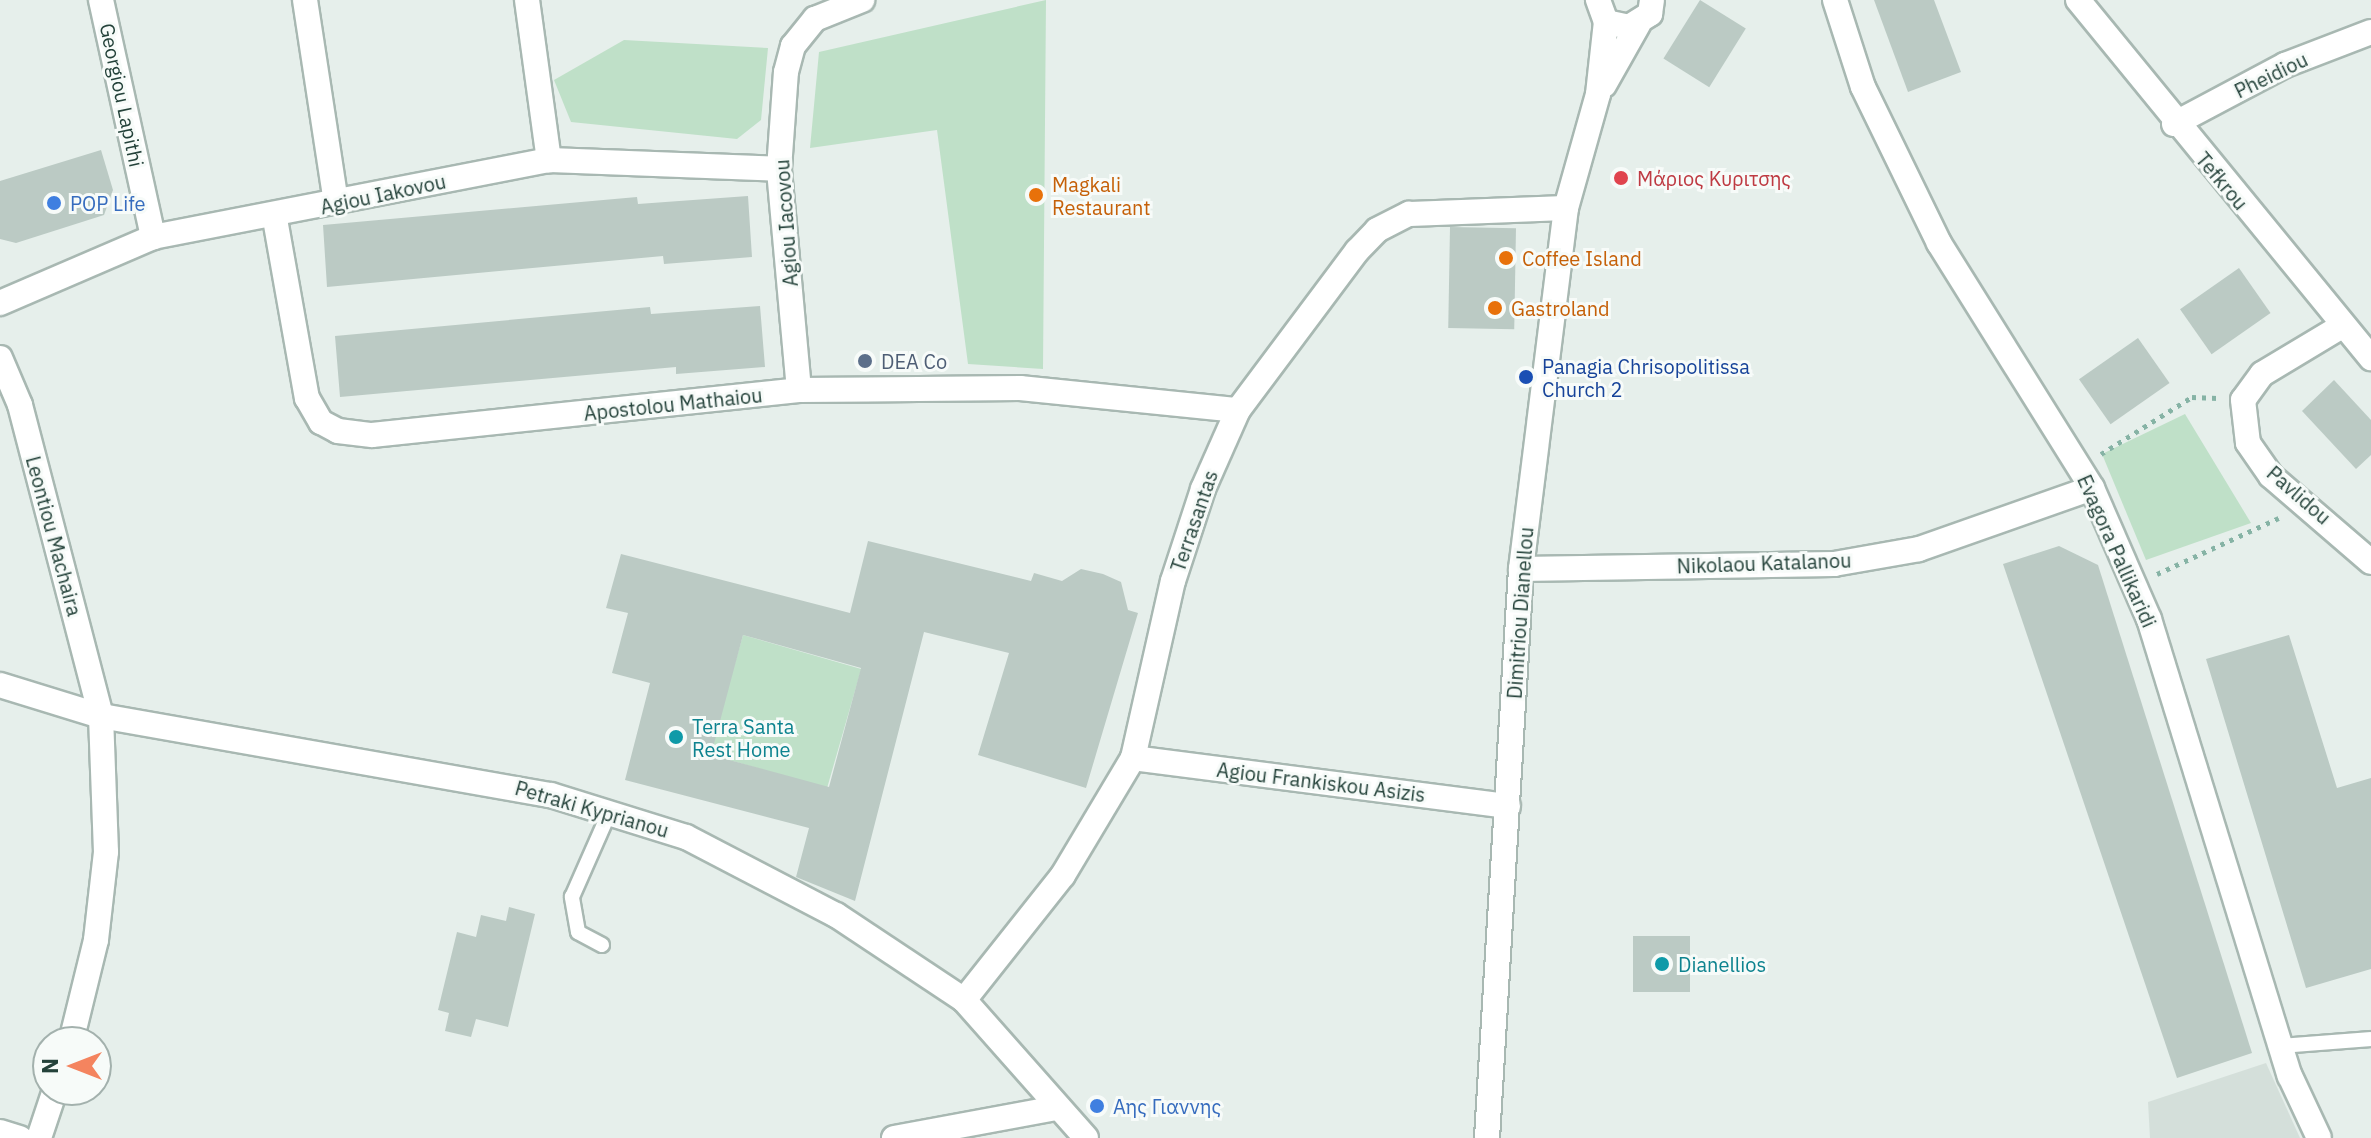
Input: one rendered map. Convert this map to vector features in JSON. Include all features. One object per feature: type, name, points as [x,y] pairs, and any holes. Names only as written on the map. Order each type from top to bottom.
[{"type":"street","name":"Georgiou Lapithi","points":[[101,0],[153,237]]},
{"type":"street","points":[[305,0],[336,202]]},
{"type":"street","points":[[527,0],[549,160]]},
{"type":"street","name":"Agiou Iacovou","points":[[799,390],[779,169],[793,46],[815,19],[862,0]]},
{"type":"street","name":"Evagora Pallikaridi","points":[[1835,0],[1863,87],[1939,243],[2092,488],[2134,584],[2281,1046],[2319,1138]]},
{"type":"street","name":"Tefkrou","points":[[2078,0],[2174,124],[2360,342]]},
{"type":"street","points":[[1602,11],[1650,8]]},
{"type":"street","name":"Dimitriou Dianellou","points":[[1598,94],[1650,8]]},
{"type":"street","name":"Dimitriou Dianellou","points":[[1487,1138],[1521,569],[1566,208],[1598,94],[1602,11]]},
{"type":"street","name":"Pheidiou","points":[[2174,124],[2285,65],[2371,32]]},
{"type":"street","name":"Agiou Iakovou","points":[[0,303],[153,237],[275,219],[336,202],[549,160],[779,169]]},
{"type":"street","name":"Terrasantas","points":[[964,1000],[1063,875],[1133,758],[1173,581],[1238,410],[1377,230],[1443,208],[1566,208]]},
{"type":"street","name":"Apostolou Mathaiou","points":[[275,219],[307,398],[321,422],[338,431],[402,432],[799,390],[1020,388],[1238,410]]},
{"type":"street","points":[[2243,400],[2262,374],[2360,342]]},
{"type":"street","name":"Leontiou Machaira","points":[[0,358],[20,405],[101,716],[106,852],[96,940],[75,1026]]},
{"type":"street","name":"Pavlidou","points":[[2243,400],[2248,443],[2271,476],[2371,562]]},
{"type":"street","name":"Nikolaou Katalanou","points":[[1521,569],[1834,564],[1919,549],[2092,488]]},
{"type":"street","name":"Petraki Kyprianou","points":[[0,685],[101,716],[474,778],[610,811],[748,864],[964,1000],[1056,1108],[1086,1138]]},
{"type":"street","name":"Agiou Frankiskou Asizis","points":[[1133,758],[1508,806]]},
{"type":"street","points":[[39,1138],[50,1106]]},
{"type":"street","points":[[894,1138],[955,1132],[1056,1108]]},
{"type":"street","points":[[0,1132],[20,1138]]},
{"type":"lane","points":[[602,945],[578,932],[572,897],[610,811]]},
{"type":"lane","points":[[2281,1046],[2371,1039]]},
{"type":"path","points":[[2079,468],[2192,397],[2243,400]]},
{"type":"path","points":[[2134,584],[2308,505]]},
{"type":"shaded area","points":[[2266,1063],[2300,1138],[2150,1138],[2148,1102]]},
{"type":"green space","points":[[1046,0],[1043,369],[968,364],[937,130],[810,148],[819,52]]},
{"type":"green space","points":[[624,40],[768,48],[761,120],[737,139],[571,122],[554,80]]},
{"type":"green space","points":[[2185,414],[2251,523],[2146,560],[2102,454]]},
{"type":"green space","points":[[743,635],[861,669],[827,788],[709,754]]},
{"type":"building","points":[[1700,0],[1746,29],[1709,87],[1663,59]]},
{"type":"building","points":[[1874,0],[1934,0],[1961,72],[1908,92]]},
{"type":"building","name":"POP Life","points":[[101,150],[113,190],[104,215],[16,243],[0,239],[0,181]]},
{"type":"building","points":[[748,196],[752,257],[664,264],[663,256],[327,287],[323,225],[637,197],[638,204]]},
{"type":"building","points":[[1450,227],[1516,228],[1514,329],[1448,328]]},
{"type":"building","points":[[2239,268],[2271,313],[2212,354],[2180,309]]},
{"type":"building","points":[[760,306],[765,367],[676,374],[676,367],[340,397],[335,336],[650,307],[651,314]]},
{"type":"building","points":[[2138,338],[2170,383],[2111,424],[2079,379]]},
{"type":"building","points":[[2334,380],[2371,420],[2371,455],[2356,469],[2302,411]]},
{"type":"building","points":[[868,541],[1031,581],[1034,573],[1062,581],[1081,569],[1121,582],[1128,610],[1138,613],[1086,788],[978,755],[1009,653],[924,632],[855,901],[796,877],[809,828],[625,780],[650,683],[612,673],[628,613],[606,608],[621,554],[850,613]],"holes":[[[743,635],[861,668],[829,787],[711,755]]]},
{"type":"building","points":[[2059,546],[2098,565],[2252,1053],[2177,1078],[2003,564]]},
{"type":"building","points":[[2289,635],[2337,788],[2371,778],[2371,969],[2306,988],[2206,659]]},
{"type":"building","points":[[509,907],[535,914],[508,1027],[476,1019],[471,1037],[445,1031],[449,1013],[438,1010],[457,932],[476,937],[481,915],[506,921]]},
{"type":"building","name":"Dianellios","points":[[1633,936],[1690,936],[1690,992],[1633,992]]},
{"type":"place","name":"Μάριος Κυριτσης","points":[[1621,178]]},
{"type":"place","name":"Magkali Restaurant","points":[[1036,195]]},
{"type":"place","name":"POP Life","points":[[54,203]]},
{"type":"place","name":"Coffee Island","points":[[1506,258]]},
{"type":"place","name":"Gastroland","points":[[1495,308]]},
{"type":"place","name":"DEA Co","points":[[865,361]]},
{"type":"place","name":"Panagia Chrisopolitissa Church 2","points":[[1526,377]]},
{"type":"place","name":"Terra Santa Rest Home","points":[[676,737]]},
{"type":"place","name":"Dianellios","points":[[1662,964]]},
{"type":"place","name":"Αης Γιαννης","points":[[1097,1106]]}]
